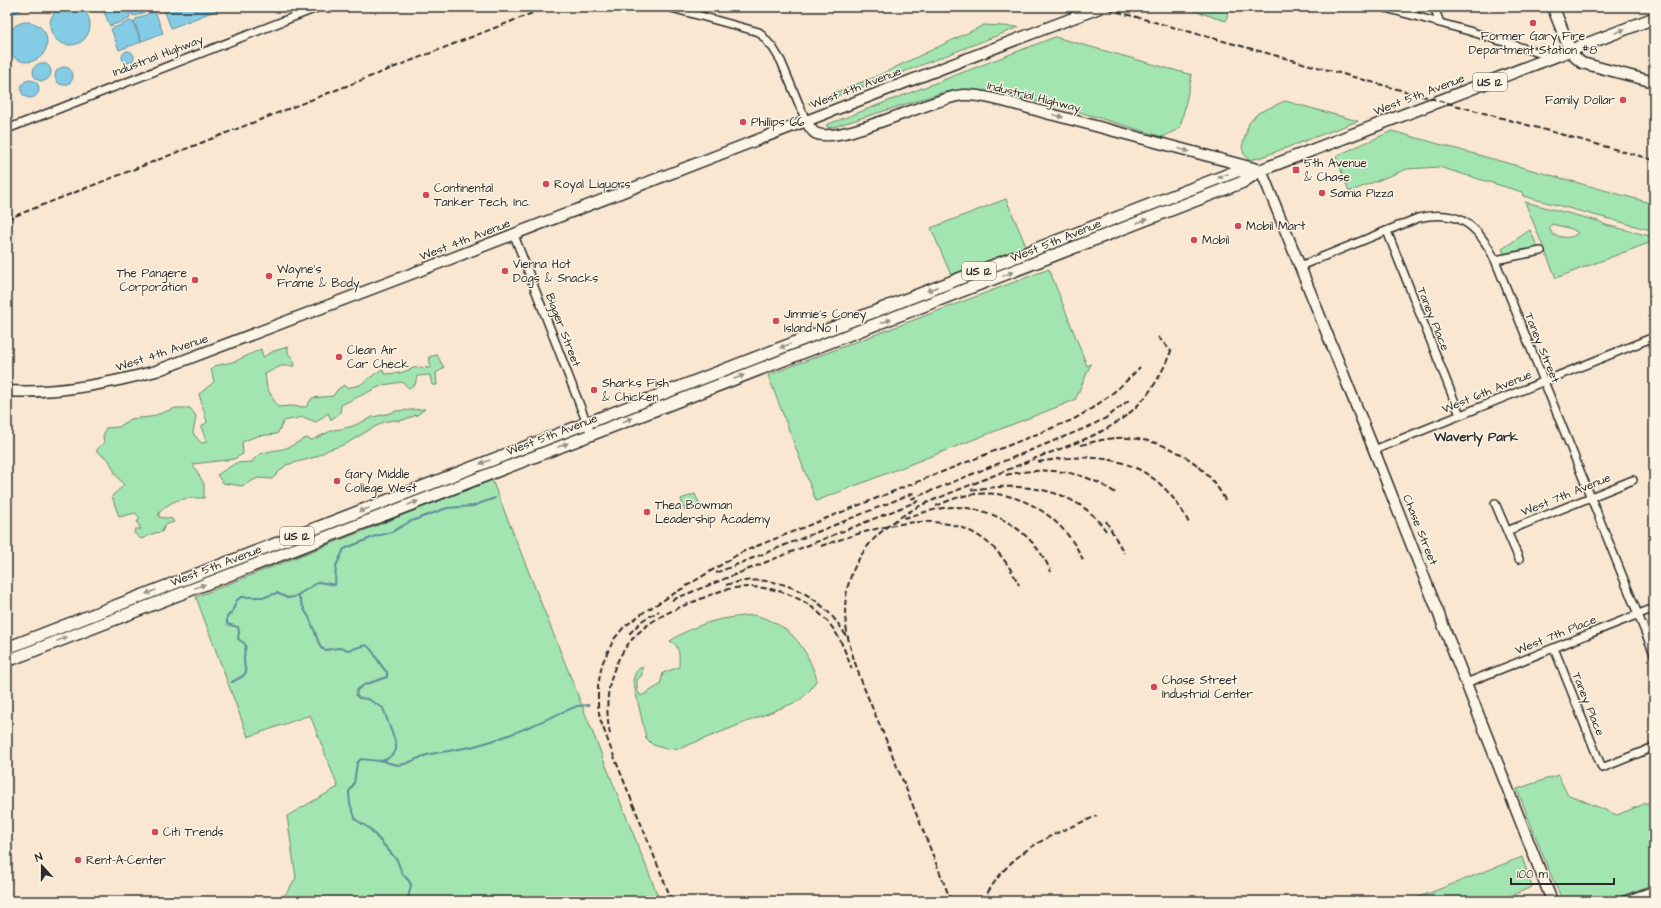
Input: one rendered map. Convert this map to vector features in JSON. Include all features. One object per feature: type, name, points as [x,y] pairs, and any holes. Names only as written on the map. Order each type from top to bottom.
[{"type":"main road","points":[[1553,7],[1570,50]]},
{"type":"main road","name":"West 5th Avenue","points":[[7,661],[1243,182],[1261,170],[1654,18]]},
{"type":"main road","name":"West 5th Avenue","points":[[7,648],[1237,170],[1261,170]]},
{"type":"main road","points":[[1114,218],[1118,230]]},
{"type":"main road","points":[[949,283],[953,295]]},
{"type":"main road","points":[[697,380],[702,391]]},
{"type":"main road","points":[[260,550],[265,560]]},
{"type":"main road","points":[[22,642],[26,654]]},
{"type":"street","name":"Industrial Highway","points":[[7,129],[319,7]]},
{"type":"street","points":[[668,7],[759,32],[770,44],[781,61],[806,121]]},
{"type":"street","name":"West 4th Avenue","points":[[7,391],[43,392],[83,387],[122,380],[156,371],[1102,7]]},
{"type":"street","points":[[1382,7],[1552,57]]},
{"type":"street","points":[[1434,7],[1440,23]]},
{"type":"street","points":[[1570,50],[1582,63],[1654,82]]},
{"type":"street","name":"Industrial Highway","points":[[806,121],[810,129],[815,133],[826,136],[858,129],[944,100],[964,95],[983,97],[1261,170]]},
{"type":"street","name":"Chase Street","points":[[1261,170],[1374,450],[1552,901]]},
{"type":"street","name":"Taney Street","points":[[1300,266],[1418,218],[1431,215],[1449,216],[1462,220],[1476,229],[1486,242],[1495,260],[1654,654]]},
{"type":"street","name":"Taney Place","points":[[1387,231],[1460,415]]},
{"type":"street","name":"Bigger Street","points":[[514,234],[591,434]]},
{"type":"street","points":[[1495,260],[1541,251]]},
{"type":"street","name":"West 6th Avenue","points":[[1374,450],[1654,336]]},
{"type":"street","name":"West 7th Avenue","points":[[1507,531],[1633,480]]},
{"type":"street","points":[[1495,503],[1519,559]]},
{"type":"street","name":"West 7th Place","points":[[1466,683],[1654,608]]},
{"type":"street","name":"Taney Place","points":[[1554,648],[1602,768],[1654,747]]},
{"type":"street","points":[[1623,901],[1654,890]]},
{"type":"green space","points":[[1182,7],[1229,7],[1226,21]]},
{"type":"green space","points":[[984,25],[1019,27],[906,71],[812,105],[808,103],[875,77]]},
{"type":"green space","points":[[1055,37],[1192,75],[1180,128],[1163,137],[1076,111],[1005,94],[976,91],[944,92],[833,127],[828,128],[826,125]]},
{"type":"green space","points":[[1285,101],[1358,121],[1259,158],[1249,160],[1244,154],[1242,147],[1249,123],[1258,113]]},
{"type":"green space","points":[[1392,131],[1654,204],[1654,231],[1523,196],[1522,192],[1439,167],[1407,169],[1349,192],[1336,156]]},
{"type":"green space","points":[[1006,199],[1026,246],[951,275],[931,228]]},
{"type":"green space","points":[[1525,202],[1654,237],[1654,241],[1556,278]],"holes":[[[1552,224],[1572,229],[1578,233],[1572,237],[1566,237],[1553,235],[1549,228]]]},
{"type":"green space","points":[[1530,230],[1538,248],[1505,255],[1502,249]]},
{"type":"green space","points":[[1049,269],[1087,366],[1091,364],[1075,400],[816,501],[768,375]]},
{"type":"green space","points":[[288,347],[288,353],[293,359],[294,366],[281,366],[265,374],[267,388],[278,407],[306,407],[312,398],[333,396],[337,390],[344,385],[346,388],[360,385],[382,369],[385,374],[400,373],[416,367],[431,368],[429,357],[437,355],[444,368],[436,373],[437,385],[432,385],[430,375],[417,376],[415,385],[409,388],[402,382],[383,385],[341,405],[340,413],[331,420],[328,413],[316,422],[303,417],[284,421],[277,434],[257,436],[242,442],[243,454],[234,459],[193,464],[204,484],[204,498],[190,498],[169,504],[159,513],[159,517],[172,519],[174,522],[165,525],[162,532],[155,533],[141,539],[134,533],[135,529],[141,529],[137,522],[140,518],[135,513],[119,517],[112,496],[124,485],[116,475],[109,460],[96,451],[104,442],[103,436],[106,428],[119,427],[130,419],[150,417],[176,408],[190,408],[196,416],[193,433],[201,443],[207,442],[201,427],[207,422],[199,394],[214,382],[211,369],[215,366],[236,361],[261,349],[263,357],[274,351]]},
{"type":"green space","points":[[425,409],[417,415],[400,421],[393,420],[384,422],[346,444],[328,450],[316,457],[286,465],[272,479],[258,478],[242,486],[223,483],[217,475],[236,463],[252,462],[259,455],[284,449],[306,438],[312,440],[333,430],[353,426],[373,417],[396,411]]},
{"type":"green space","points":[[492,480],[660,901],[281,901],[296,878],[287,816],[338,787],[310,715],[248,737],[196,597]]},
{"type":"green space","points":[[695,494],[700,505],[685,511],[681,499]]},
{"type":"green space","points":[[754,615],[767,619],[787,630],[801,646],[817,679],[810,690],[799,701],[681,748],[666,749],[653,745],[646,738],[633,680],[636,672],[642,666],[642,675],[637,680],[637,690],[641,696],[660,685],[663,673],[679,667],[678,649],[674,643],[670,641],[700,625],[720,620]]},
{"type":"green space","points":[[1558,775],[1567,794],[1617,815],[1654,800],[1654,884],[1608,901],[1563,901],[1549,871],[1517,789]]},
{"type":"green space","points":[[1522,857],[1532,887],[1497,901],[1409,901]]},
{"type":"water","points":[[66,5],[74,5],[81,8],[87,14],[90,25],[87,36],[81,42],[74,45],[66,45],[59,42],[53,36],[50,29],[50,21],[53,14],[59,8]]},
{"type":"water","points":[[7,7],[24,7],[16,12],[7,14]]},
{"type":"water","points":[[102,7],[127,7],[130,16],[129,19],[110,26]]},
{"type":"water","points":[[129,7],[153,7],[154,9],[135,16],[132,15]]},
{"type":"water","points":[[163,7],[225,7],[171,28]]},
{"type":"water","points":[[155,11],[163,33],[142,41],[134,22],[136,19]]},
{"type":"water","points":[[130,21],[133,22],[141,42],[119,50],[111,29]]},
{"type":"water","points":[[31,22],[38,25],[44,31],[47,42],[46,50],[38,59],[31,62],[23,62],[16,59],[8,50],[7,38],[10,31],[19,23]]},
{"type":"water","points":[[126,51],[130,51],[134,57],[130,63],[126,63],[122,59],[122,55]]},
{"type":"water","points":[[42,63],[48,66],[51,72],[48,78],[42,81],[36,78],[33,72],[36,66]]},
{"type":"water","points":[[64,67],[70,70],[73,76],[70,82],[64,85],[58,82],[55,76],[58,70]]},
{"type":"water","points":[[30,80],[36,83],[39,89],[36,95],[30,98],[24,95],[21,89],[24,83]]},
{"type":"waterway","points":[[232,682],[243,676],[246,672],[244,666],[244,653],[246,646],[238,639],[238,627],[227,624],[227,617],[232,612],[237,600],[241,597],[265,597],[277,593],[288,598],[294,597],[319,582],[335,585],[336,566],[344,549],[376,536],[392,532],[409,522],[447,508],[473,506],[495,498]]},
{"type":"waterway","points":[[298,595],[309,617],[321,648],[325,650],[339,648],[349,650],[366,645],[372,650],[381,666],[387,672],[387,677],[364,685],[357,690],[356,695],[359,698],[368,699],[383,708],[396,744],[396,750],[392,755],[384,760],[376,761],[361,759],[357,763],[354,783],[349,792],[350,804],[356,820],[369,828],[397,860],[402,873],[411,885],[408,898],[410,901]]},
{"type":"waterway","points":[[384,761],[391,764],[402,765],[427,755],[478,745],[516,732],[577,706],[589,705]]},
{"type":"railway","points":[[7,219],[548,7]]},
{"type":"railway","points":[[1100,7],[1654,160]]},
{"type":"railway","points":[[951,901],[857,669],[849,642],[845,618],[846,596],[851,576],[860,558],[872,541],[887,527],[905,514],[926,503],[1090,437],[1116,423],[1127,415],[1138,405],[1153,387],[1171,351],[1158,337]]},
{"type":"railway","points":[[672,901],[600,719],[598,706],[598,686],[602,664],[614,639],[624,627],[644,612],[742,552],[1072,420],[1091,409],[1125,383],[1140,367]]},
{"type":"railway","points":[[911,499],[1088,427],[1106,418],[1129,400]]},
{"type":"railway","points":[[1081,445],[1110,439],[1127,438],[1142,440],[1172,449],[1185,456],[1209,476],[1226,502]]},
{"type":"railway","points":[[1038,462],[1085,458],[1107,459],[1127,464],[1145,473],[1162,486],[1177,503],[1190,525]]},
{"type":"railway","points":[[1006,475],[1036,471],[1064,472],[1091,480],[1117,494]]},
{"type":"railway","points":[[971,490],[1008,487],[1027,488],[1063,496],[1079,504],[1094,516],[1106,531]]},
{"type":"railway","points":[[716,573],[916,492]]},
{"type":"railway","points":[[936,506],[964,496],[983,493],[1018,499],[1035,507],[1050,517],[1063,529],[1083,560]]},
{"type":"railway","points":[[672,600],[918,501]]},
{"type":"railway","points":[[904,518],[952,507],[968,508],[998,517],[1011,524],[1024,534],[1044,558],[1051,572]]},
{"type":"railway","points":[[1106,521],[1124,553]]},
{"type":"railway","points":[[821,546],[878,528],[906,523],[932,522],[957,526],[981,537],[1001,556],[1019,585]]},
{"type":"railway","points":[[726,585],[744,581],[762,581],[779,583],[795,589],[810,597],[824,608],[836,621],[846,636]]},
{"type":"railway","points":[[610,734],[608,717],[610,685],[614,670],[621,655],[630,642],[641,630],[663,615],[724,590],[740,587],[772,589],[802,600],[815,609],[836,633],[852,669]]},
{"type":"railway","points":[[629,634],[643,620],[659,611]]},
{"type":"railway","points":[[983,901],[1005,869],[1017,857],[1031,847],[1061,831],[1097,816]]},
{"type":"place","name":"Former Gary Fire Department Station #8","points":[[1533,23]]},
{"type":"place","name":"Family Dollar","points":[[1623,100]]},
{"type":"place","name":"Phillips 66","points":[[743,122]]},
{"type":"place","name":"5th Avenue & Chase","points":[[1296,170]]},
{"type":"place","name":"Royal Liquors","points":[[546,184]]},
{"type":"place","name":"Samia Pizza","points":[[1322,193]]},
{"type":"place","name":"Continental Tanker Tech, Inc.","points":[[426,195]]},
{"type":"place","name":"Mobil Mart","points":[[1238,226]]},
{"type":"place","name":"Mobil","points":[[1194,240]]},
{"type":"place","name":"Vienna Hot Dogs & Snacks","points":[[505,271]]},
{"type":"place","name":"Wayne’s Frame & Body","points":[[269,276]]},
{"type":"place","name":"The Pangere Corporation","points":[[195,280]]},
{"type":"place","name":"Jimmie's Coney Island No 1","points":[[776,321]]},
{"type":"place","name":"Clean Air Car Check","points":[[339,357]]},
{"type":"place","name":"Sharks Fish & Chicken","points":[[594,390]]},
{"type":"place","name":"Gary Middle College West","points":[[337,481]]},
{"type":"place","name":"Thea Bowman Leadership Academy","points":[[647,512]]},
{"type":"place","name":"Chase Street Industrial Center","points":[[1154,687]]},
{"type":"place","name":"Citi Trends","points":[[155,832]]},
{"type":"place","name":"Rent-A-Center","points":[[78,860]]},
{"type":"district","name":"Waverly Park","points":[[1476,437]]}]
